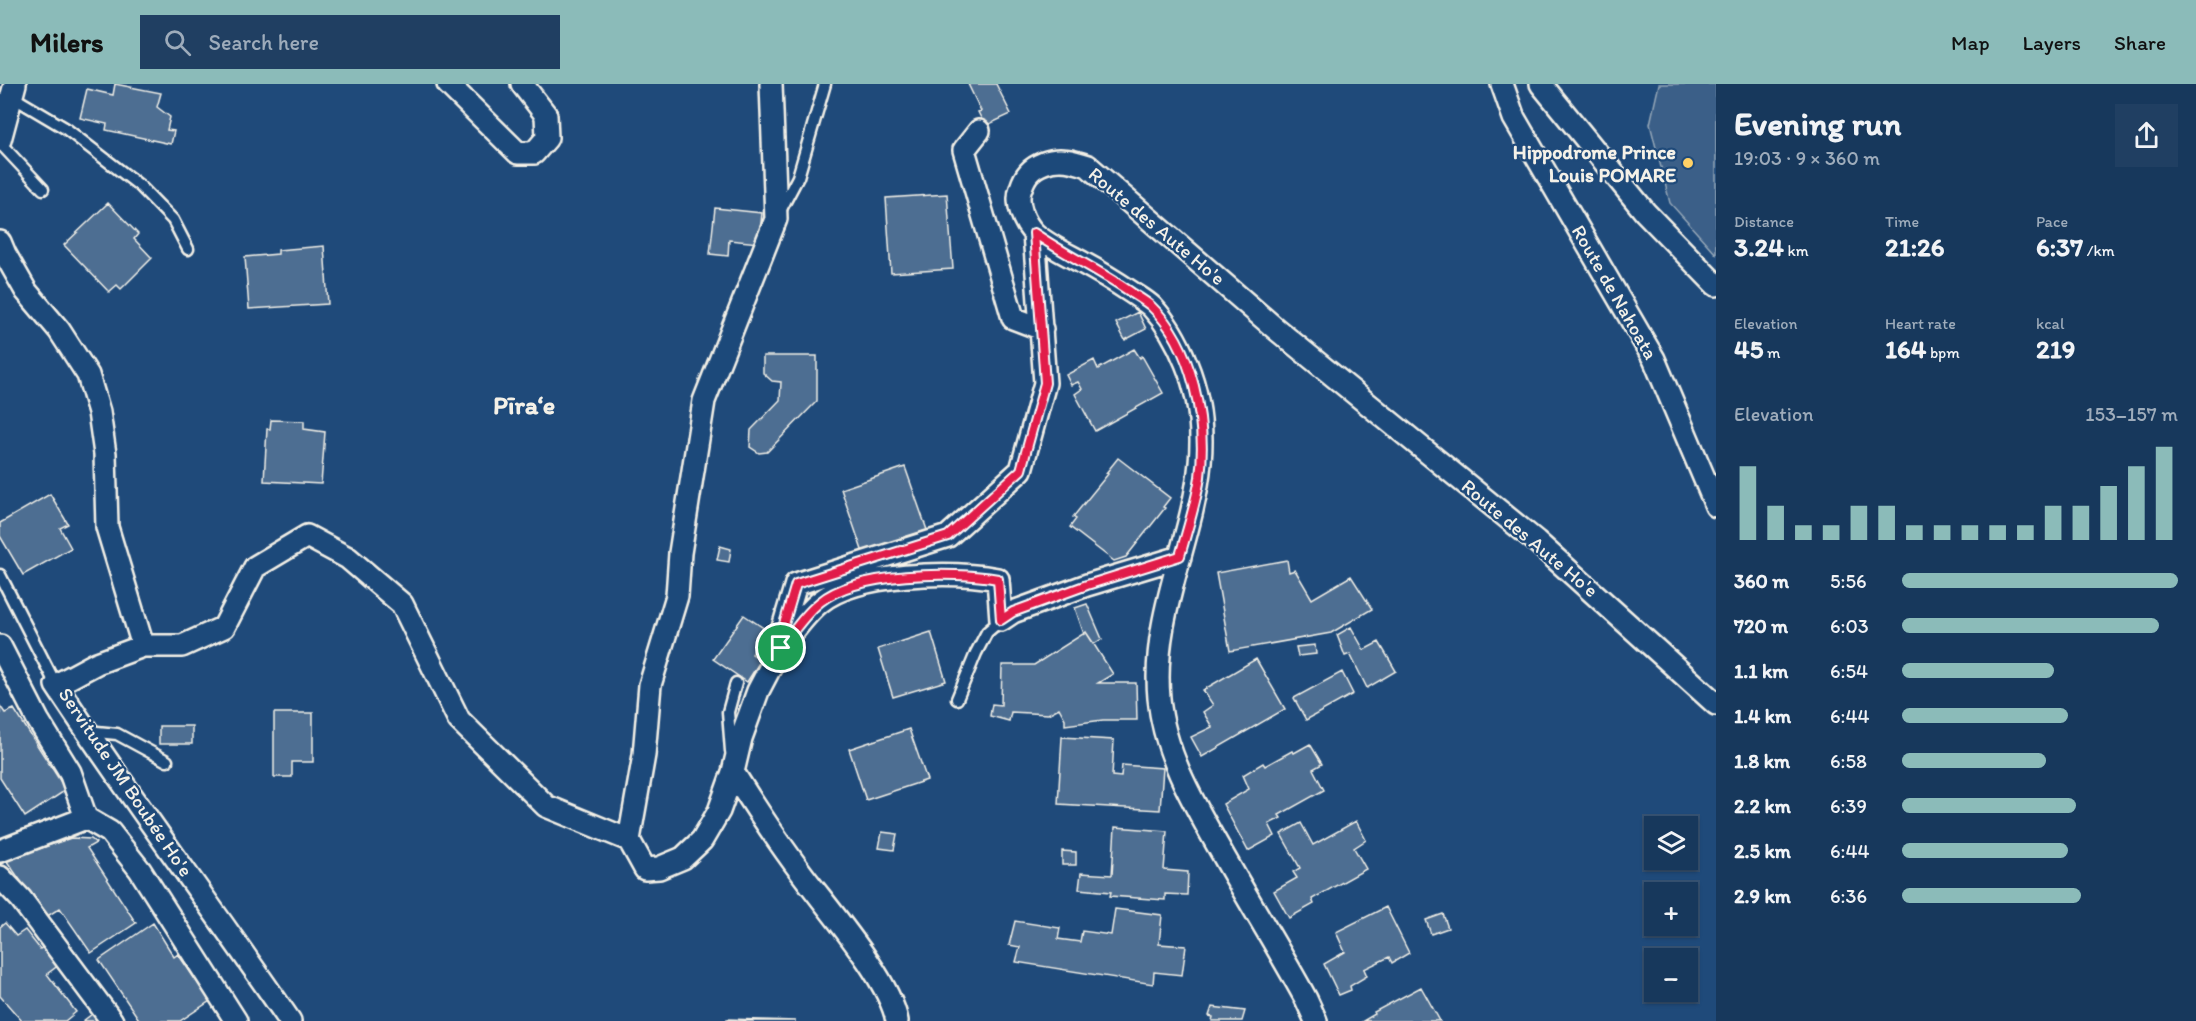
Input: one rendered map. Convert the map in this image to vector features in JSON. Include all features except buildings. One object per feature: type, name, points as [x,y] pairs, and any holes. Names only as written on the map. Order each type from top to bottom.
[{"type":"street","points":[[448,84],[518,153],[534,153],[547,138],[546,115],[522,84]]},
{"type":"street","points":[[629,840],[644,755],[650,685],[677,596],[680,553],[704,401],[776,219],[771,84]]},
{"type":"street","name":"Route de Nahoata","points":[[1502,84],[1514,118],[1654,359],[1716,506]]},
{"type":"street","points":[[1540,84],[1645,212],[1716,285]]},
{"type":"street","points":[[0,142],[13,90]]},
{"type":"street","points":[[979,131],[964,150],[1013,318],[1042,329]]},
{"type":"street","name":"Route des Aute Ho'e","points":[[1316,1021],[1306,999],[1196,806],[1177,765],[1159,700],[1158,661],[1162,627],[1200,477],[1201,423],[1194,382],[1176,340],[1151,306],[1120,285],[1056,249],[1034,233],[1021,212],[1019,193],[1025,176],[1035,166],[1051,159],[1071,160],[1088,166],[1276,329],[1536,541],[1716,704]]},
{"type":"street","points":[[781,648],[782,631],[796,584],[948,536],[1021,470],[1045,383],[1034,233]]},
{"type":"street","points":[[0,242],[4,254],[26,291],[59,330],[88,375],[99,412],[105,454],[108,527],[143,646],[182,646],[224,627],[255,567],[307,536],[348,558],[402,604],[459,720],[546,806],[629,840],[645,869],[659,868],[683,858],[702,840],[719,811],[758,691],[781,648],[819,602],[841,589],[866,581],[897,578],[976,576],[998,579],[1001,620],[1013,612],[1087,585],[1180,556]]},
{"type":"street","points":[[0,646],[38,720],[70,772],[86,818],[110,832],[140,870],[236,1021]]},
{"type":"street","name":"Servitude JM Boubée Ho'e","points":[[143,646],[97,663],[56,685],[290,1021]]},
{"type":"street","points":[[733,772],[791,860],[875,971],[896,1012],[897,1021]]},
{"type":"street","points":[[0,851],[86,818]]},
{"type":"street","points":[[0,877],[21,899],[112,1021]]},
{"type":"lane","points":[[776,219],[798,177],[825,84]]},
{"type":"lane","points":[[13,90],[140,186],[173,220],[188,249]]},
{"type":"lane","points":[[0,142],[43,189]]},
{"type":"lane","points":[[0,575],[56,685]]},
{"type":"lane","points":[[957,699],[987,632],[1001,620]]},
{"type":"lane","points":[[733,772],[728,712],[736,683]]},
{"type":"lane","points":[[86,730],[117,735],[167,761]]},
{"type":"shaded area","name":"Hippodrome Prince Louis POMARE","points":[[1659,84],[1716,84],[1716,254],[1670,203],[1650,124]]},
{"type":"place","name":"Hippodrome Prince Louis POMARE","points":[[1688,163]]},
{"type":"district","name":"Pīraʻe","points":[[524,405]]},
{"type":"route","points":[[1034,233],[1056,249],[1084,263],[1151,306],[1176,340],[1186,361],[1194,382],[1201,423],[1200,477],[1180,556],[1087,585],[1013,612],[1001,620],[998,579],[976,576],[866,581],[841,589],[819,602],[781,648],[782,631],[796,584],[948,536],[1021,470],[1045,383],[1034,233]]}]
